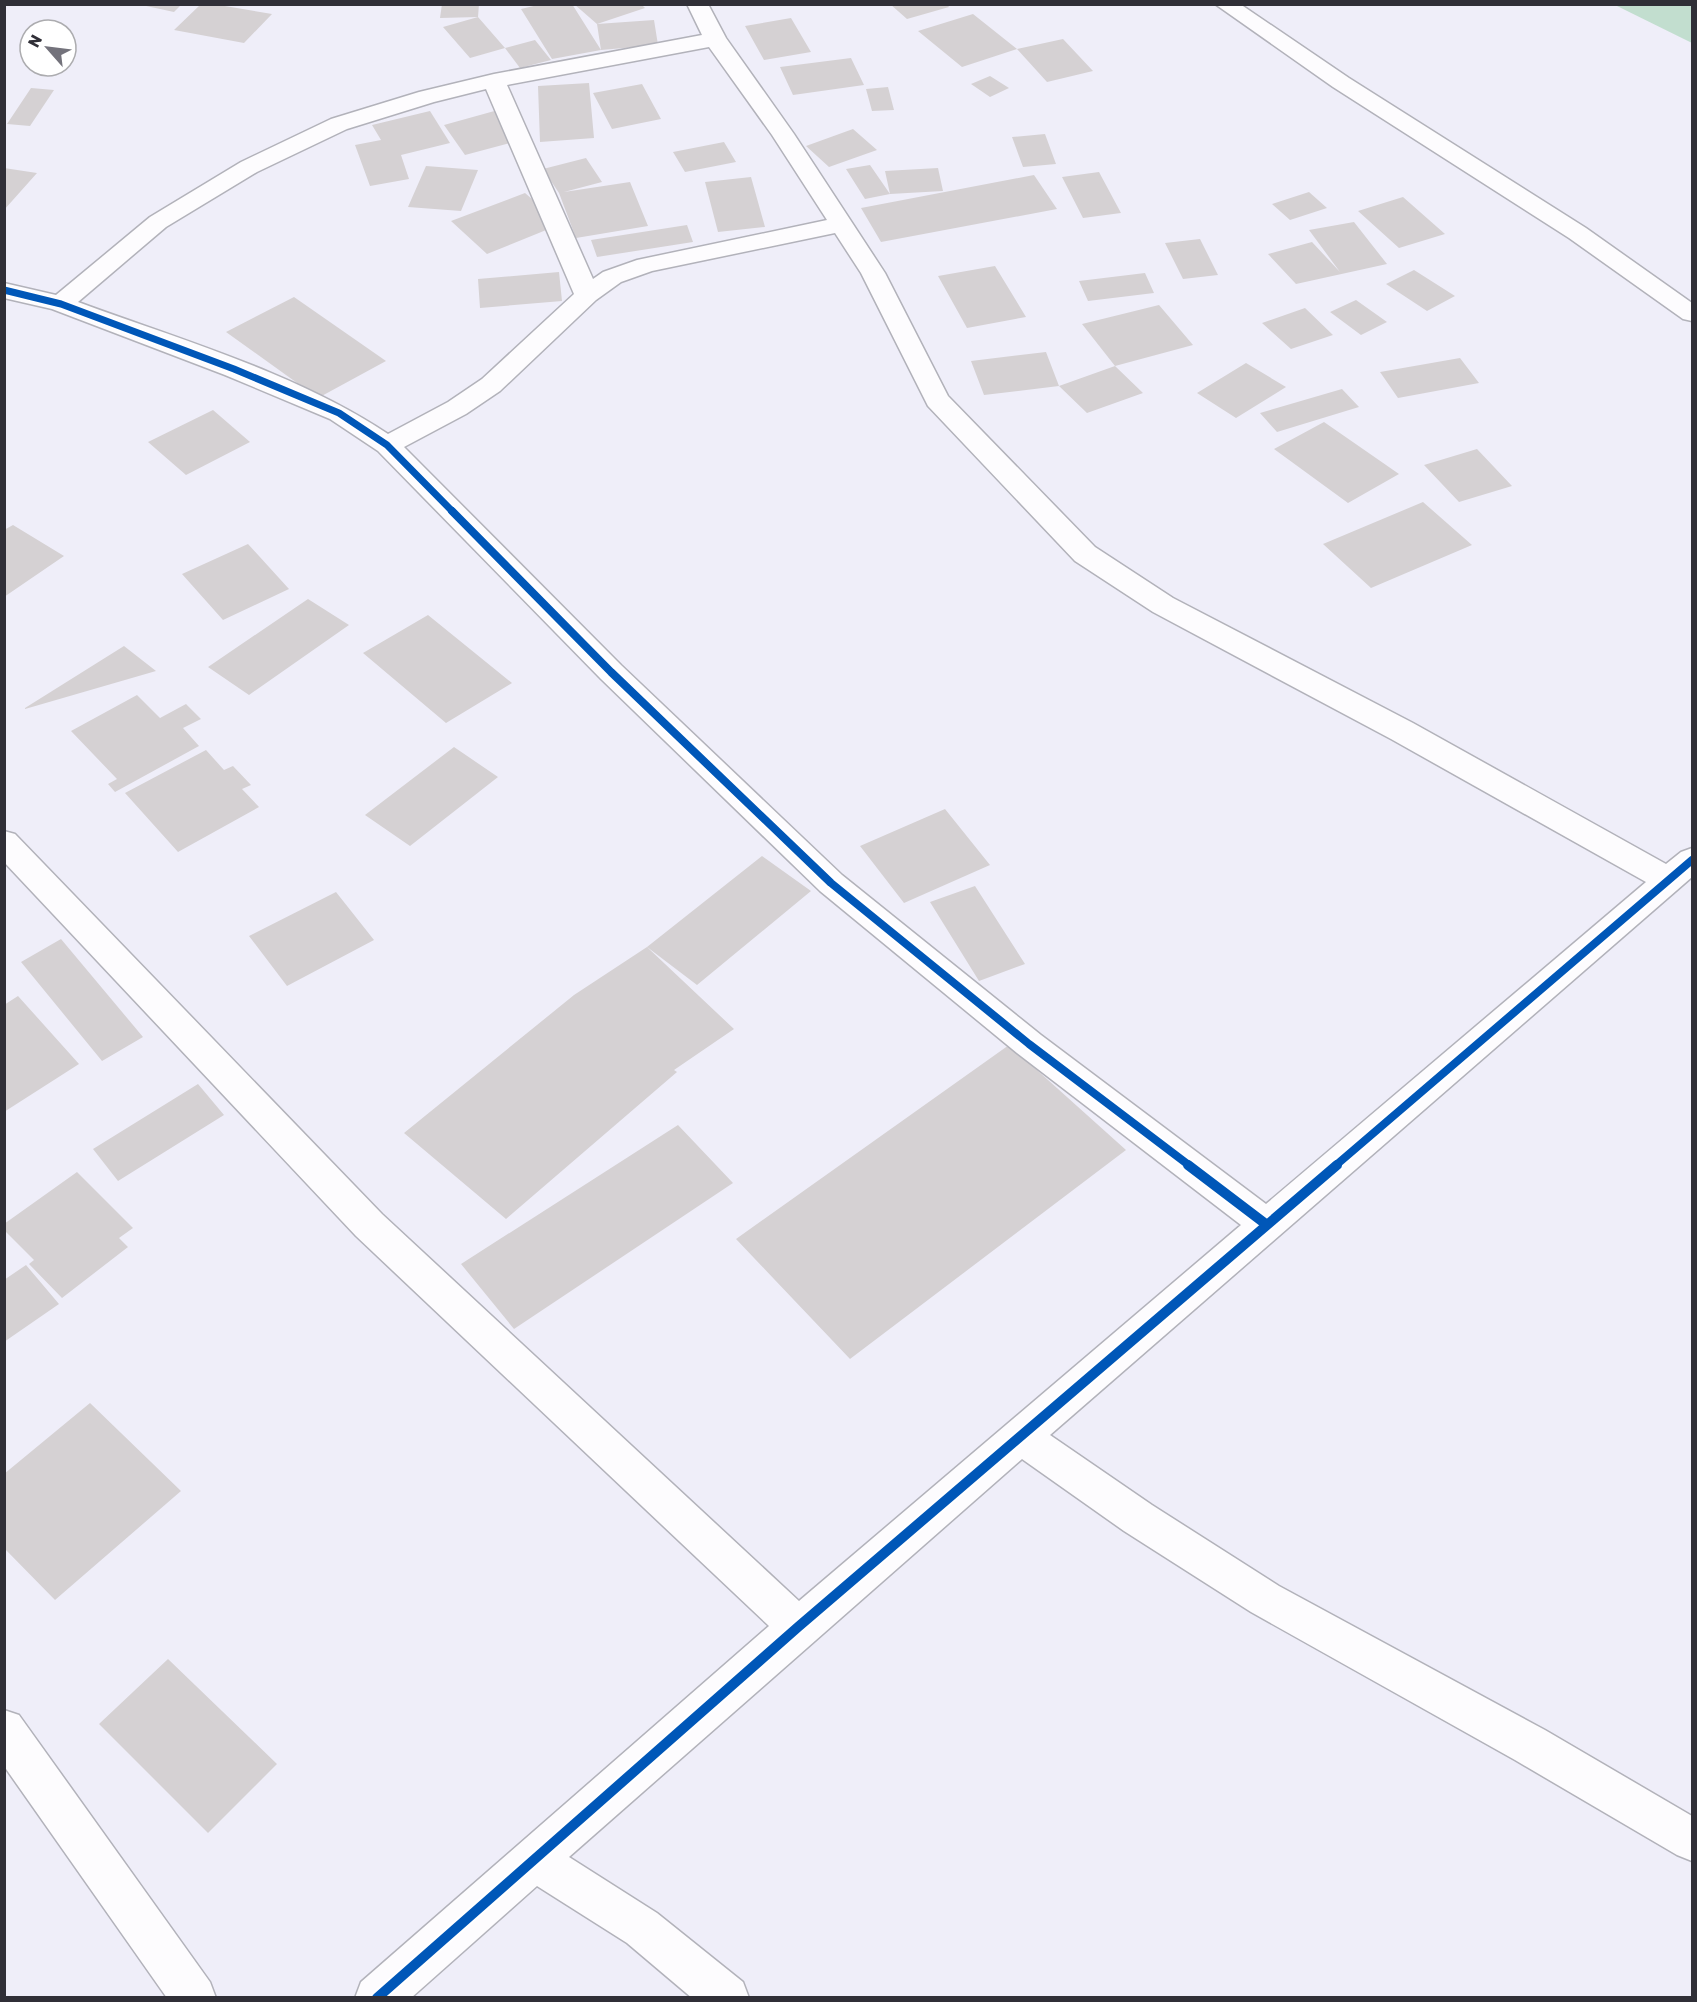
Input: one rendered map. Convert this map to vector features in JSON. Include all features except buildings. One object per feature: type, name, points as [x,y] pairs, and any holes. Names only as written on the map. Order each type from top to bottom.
[{"type":"street","points":[[376,1998],[798,1627],[1681,870],[1402,731],[1163,605],[1085,554],[938,400],[873,273],[783,134],[715,39],[697,4]]},
{"type":"street","points":[[1225,4],[1291,52],[1476,168],[1655,286],[1692,314]]},
{"type":"street","points":[[61,304],[158,222],[249,167],[339,124],[427,97],[494,81],[715,39]]},
{"type":"street","points":[[494,81],[587,296]]},
{"type":"street","points":[[387,445],[456,408],[491,386],[587,296],[612,277],[646,265],[841,224]]},
{"type":"street","points":[[4,290],[61,304],[234,369],[339,413],[387,445],[611,672],[831,883],[1029,1044],[1267,1225]]},
{"type":"street","points":[[4,842],[369,1226],[798,1627]]},
{"type":"street","points":[[1021,1436],[1138,1518],[1265,1599],[1530,1745],[1692,1840]]},
{"type":"street","points":[[4,1730],[194,1998]]},
{"type":"street","points":[[534,1859],[642,1928],[727,1998]]},
{"type":"green space","points":[[1615,5],[1692,5],[1692,43]]},
{"type":"cycle path","points":[[4,290],[61,304],[234,369],[339,413],[387,445],[611,672],[831,883],[1029,1044],[1267,1225]]},
{"type":"cycle path","points":[[377,1998],[798,1627],[1692,860]]}]
